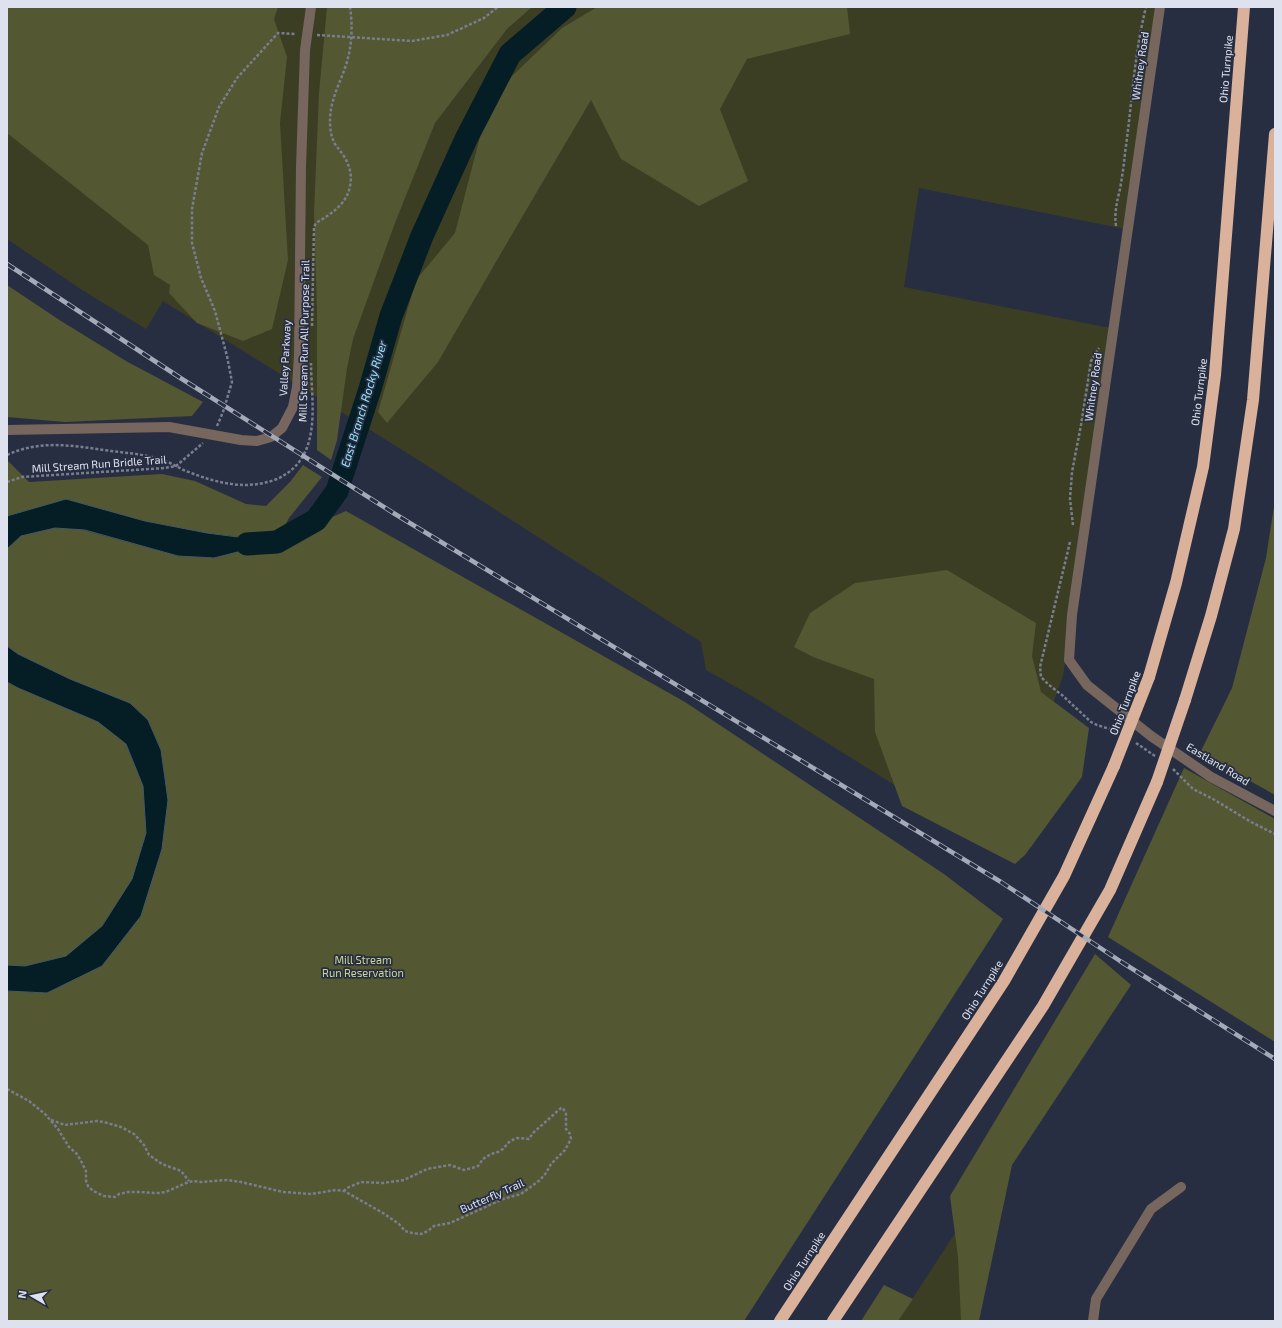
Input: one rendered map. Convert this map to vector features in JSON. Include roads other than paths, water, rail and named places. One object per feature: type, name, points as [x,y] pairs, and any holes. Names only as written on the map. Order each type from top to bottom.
[{"type":"highway","name":"Ohio Turnpike","points":[[780,1321],[1004,981],[1064,876],[1114,766],[1150,677],[1176,583],[1203,467],[1215,375],[1244,7]]},
{"type":"highway","points":[[833,1321],[1043,1006],[1110,890],[1157,782],[1212,616],[1234,529],[1252,400],[1275,134]]},
{"type":"street","name":"Valley Parkway","points":[[7,430],[169,427],[257,441],[271,437],[282,428],[294,407],[297,387],[299,355],[301,167],[305,50],[311,7]]},
{"type":"street","name":"Whitney Road","points":[[1151,736],[1087,685],[1069,660],[1072,615],[1160,7]]},
{"type":"street","name":"Eastland Road","points":[[1151,736],[1211,776],[1275,811]]},
{"type":"street","points":[[1093,1321],[1096,1299],[1151,1209],[1182,1187]]},
{"type":"water","points":[[66,499],[145,521],[207,533],[277,542],[214,558],[178,556],[85,530],[55,528],[21,536],[7,549],[7,516]]},
{"type":"water","points":[[7,646],[18,654],[70,679],[130,703],[148,720],[161,750],[168,800],[162,849],[141,916],[102,966],[47,993],[7,991],[7,965],[25,966],[66,956],[102,926],[132,879],[146,833],[143,786],[126,744],[98,722],[7,682]]},
{"type":"waterway","name":"East Branch Rocky River","points":[[247,544],[277,542],[316,520],[337,491],[370,389],[391,316],[422,236],[466,139],[510,54],[565,7]]},
{"type":"railway","points":[[7,264],[182,379],[395,514],[1001,882],[1120,961],[1275,1059]]},
{"type":"park label","name":"Mill Stream Run Reservation","points":[[363,966]]}]
